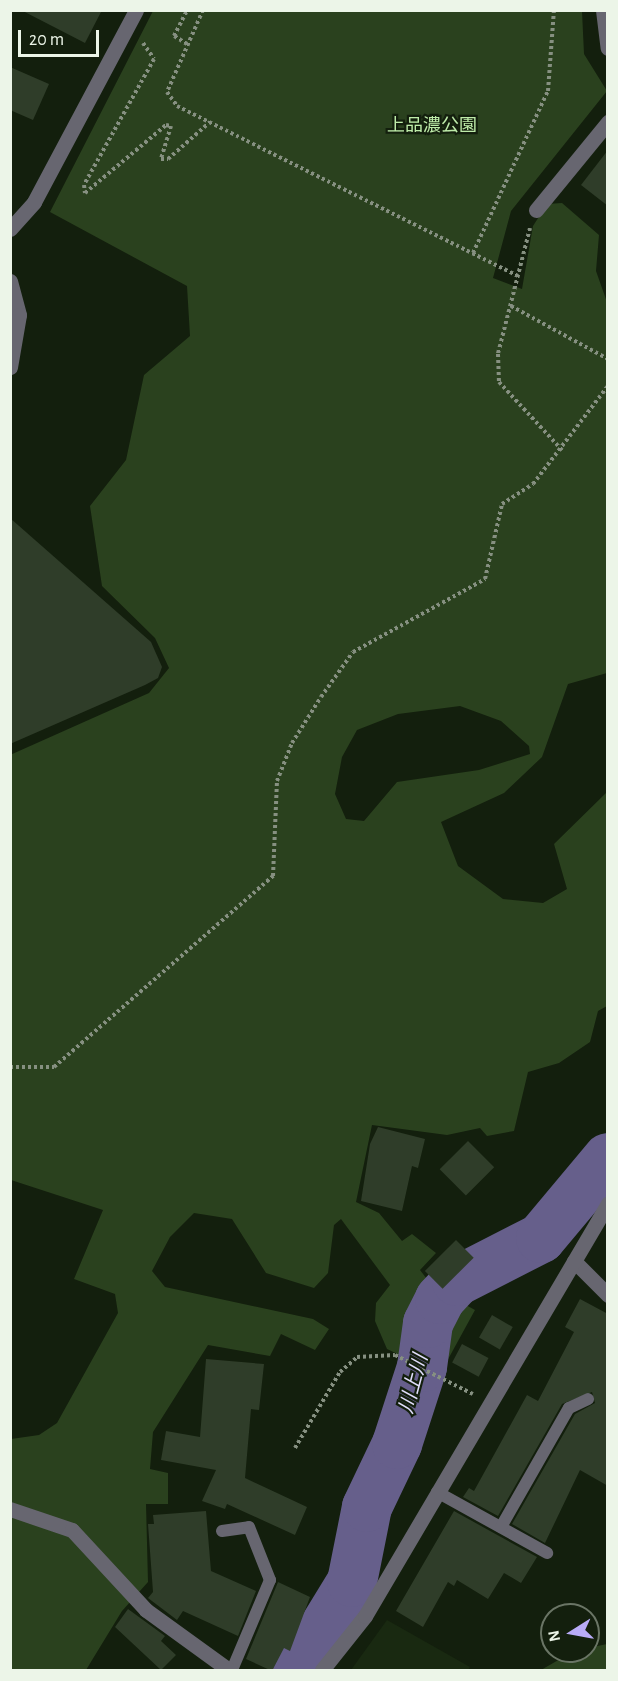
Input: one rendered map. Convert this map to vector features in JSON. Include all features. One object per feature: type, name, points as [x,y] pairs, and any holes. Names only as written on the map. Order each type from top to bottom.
[{"type":"street","points":[[10,229],[34,202],[136,10]]},
{"type":"street","points":[[603,10],[608,48]]},
{"type":"street","points":[[536,210],[608,122]]},
{"type":"street","points":[[10,281],[19,315],[10,367]]},
{"type":"street","points":[[322,1671],[365,1616],[608,1203]]},
{"type":"street","points":[[573,1261],[608,1295]]},
{"type":"street","points":[[10,1509],[72,1530],[146,1610],[231,1671]]},
{"type":"lane","points":[[501,1527],[569,1408],[588,1400]]},
{"type":"lane","points":[[437,1492],[547,1553]]},
{"type":"lane","points":[[222,1532],[249,1527],[270,1580],[231,1671]]},
{"type":"path","points":[[187,10],[174,36],[187,44]]},
{"type":"path","points":[[203,10],[167,92],[177,106],[518,276]]},
{"type":"path","points":[[473,253],[548,91],[554,10]]},
{"type":"path","points":[[146,36],[142,45],[153,52],[154,59],[84,185],[85,193],[166,125],[171,126],[161,159],[168,159],[210,122]]},
{"type":"path","points":[[529,229],[498,354],[499,382],[562,450]]},
{"type":"path","points":[[511,306],[608,359]]},
{"type":"path","points":[[10,1067],[54,1067],[273,876],[277,781],[292,743],[321,697],[353,652],[485,579],[502,504],[532,484],[562,450],[585,411],[608,386]]},
{"type":"path","points":[[295,1448],[340,1372],[357,1357],[373,1353],[395,1355],[489,1403]]},
{"type":"shaded area","points":[[387,1620],[470,1667],[468,1670],[351,1670]]},
{"type":"green space","name":"上品濃公園","points":[[153,11],[582,11],[584,54],[607,91],[511,211],[493,278],[522,289],[533,226],[547,204],[562,203],[599,235],[596,271],[608,305],[607,673],[568,684],[542,757],[504,793],[441,822],[458,866],[503,899],[543,903],[567,889],[554,844],[607,792],[607,1006],[598,1011],[590,1042],[559,1063],[528,1072],[514,1131],[487,1136],[480,1128],[447,1135],[372,1125],[356,1202],[379,1213],[402,1241],[412,1234],[436,1253],[420,1270],[433,1287],[475,1310],[440,1374],[387,1349],[375,1321],[376,1303],[390,1285],[341,1219],[334,1225],[328,1273],[314,1288],[266,1273],[232,1219],[194,1213],[170,1237],[152,1271],[165,1287],[313,1319],[329,1329],[315,1350],[281,1334],[270,1356],[208,1345],[153,1432],[150,1469],[168,1473],[168,1504],[146,1504],[148,1582],[122,1611],[86,1670],[11,1670],[11,1439],[39,1435],[57,1423],[118,1313],[115,1294],[74,1279],[103,1210],[11,1180],[10,755],[149,693],[169,668],[155,638],[102,586],[90,506],[126,460],[144,375],[190,336],[187,286],[50,212]],"holes":[[[460,706],[501,721],[529,746],[530,754],[479,770],[397,782],[364,821],[346,819],[335,794],[342,757],[357,730],[398,714]]]},
{"type":"green space","points":[[607,1644],[607,1670],[541,1670],[553,1663],[600,1663],[600,1645]]},
{"type":"building","points":[[21,10],[102,10],[85,43]]},
{"type":"building","points":[[10,67],[49,84],[33,120],[10,110]]},
{"type":"building","points":[[608,150],[608,206],[581,185]]},
{"type":"building","points":[[10,518],[151,642],[162,667],[158,678],[145,685],[10,744]]},
{"type":"building","points":[[378,1127],[425,1139],[418,1168],[412,1166],[402,1211],[361,1201],[370,1144]]},
{"type":"building","points":[[468,1141],[494,1167],[466,1195],[440,1169]]},
{"type":"building","points":[[456,1240],[474,1258],[443,1289],[425,1271]]},
{"type":"building","points":[[580,1299],[608,1314],[608,1486],[580,1470],[545,1543],[512,1524],[575,1414],[595,1403],[592,1392],[562,1404],[498,1516],[463,1497],[469,1488],[474,1491],[527,1395],[538,1401],[574,1332],[565,1327]]},
{"type":"building","points":[[492,1315],[513,1327],[500,1350],[479,1338]]},
{"type":"building","points":[[462,1344],[488,1358],[479,1377],[452,1363]]},
{"type":"building","points":[[206,1359],[264,1364],[259,1410],[251,1409],[245,1478],[307,1507],[295,1535],[227,1504],[225,1509],[202,1501],[216,1470],[161,1460],[166,1431],[200,1437]]},
{"type":"building","points":[[206,1511],[211,1571],[256,1591],[238,1636],[183,1611],[177,1620],[148,1598],[153,1592],[148,1524],[154,1524],[153,1515]]},
{"type":"building","points":[[454,1511],[537,1557],[521,1583],[504,1573],[488,1599],[457,1580],[454,1586],[448,1582],[423,1627],[396,1611]]},
{"type":"building","points":[[278,1582],[310,1597],[290,1651],[284,1648],[272,1671],[246,1659]]},
{"type":"building","points":[[128,1609],[165,1636],[161,1641],[176,1655],[161,1670],[115,1627]]},
{"type":"waterway","name":"川上川","points":[[298,1670],[352,1582],[367,1507],[397,1444],[422,1367],[428,1323],[440,1299],[457,1281],[541,1238],[608,1158]]}]
